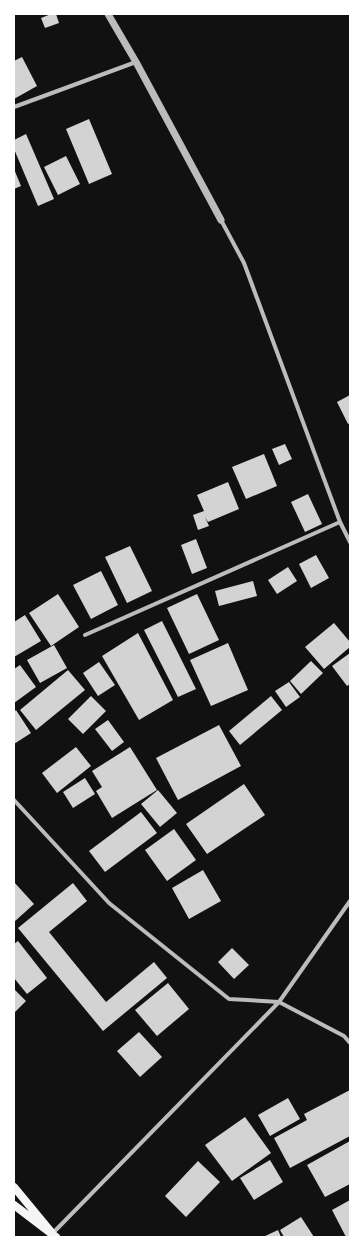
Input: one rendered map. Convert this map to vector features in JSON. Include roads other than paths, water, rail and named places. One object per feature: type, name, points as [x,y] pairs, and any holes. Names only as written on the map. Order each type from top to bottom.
[{"type":"main road","points":[[14,1187],[52,1236]]},
{"type":"main road","points":[[14,1205],[52,1236]]},
{"type":"street","points":[[108,14],[136,62],[244,263],[340,522],[350,542]]},
{"type":"street","points":[[14,107],[136,62]]},
{"type":"street","points":[[86,635],[340,522]]},
{"type":"street","points":[[14,800],[109,903],[229,998],[279,1002],[344,1036],[350,1043]]},
{"type":"street","points":[[52,1236],[279,1002],[350,901]]}]
